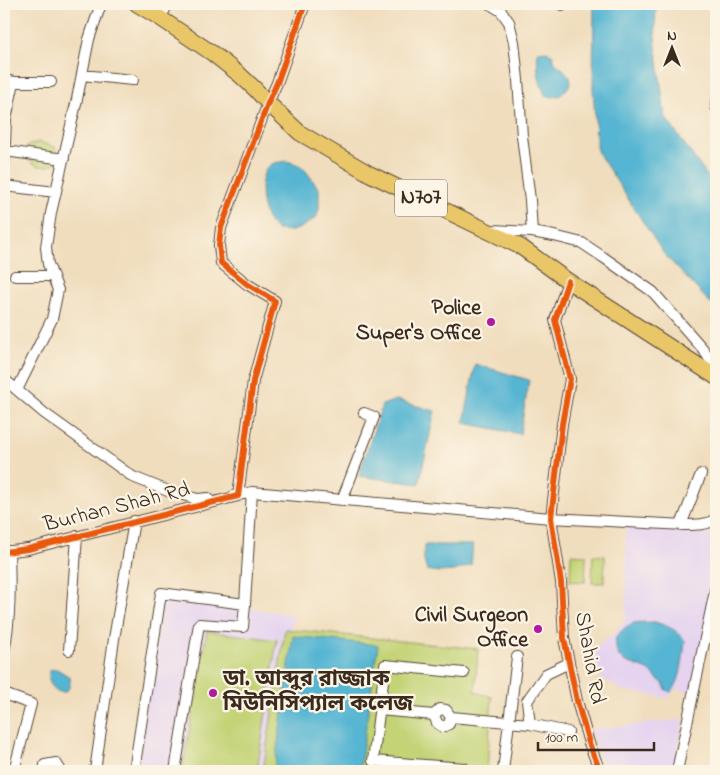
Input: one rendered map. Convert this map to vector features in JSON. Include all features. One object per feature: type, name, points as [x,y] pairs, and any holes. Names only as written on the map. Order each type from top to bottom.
[{"type":"highway","name":"N707","points":[[137,4],[212,53],[240,75],[300,133],[370,174],[521,247],[568,281],[716,377]]},
{"type":"street","points":[[17,390],[52,318],[58,290],[48,264],[46,247],[51,213],[89,39],[101,4]]},
{"type":"street","points":[[160,18],[168,4]]},
{"type":"street","points":[[238,496],[253,381],[275,301],[247,284],[221,263],[219,245],[221,228],[277,83],[305,4]]},
{"type":"street","points":[[490,4],[501,8],[509,22],[514,42],[532,232]]},
{"type":"street","points":[[82,75],[134,80]]},
{"type":"street","points":[[4,167],[9,81],[51,82]]},
{"type":"street","points":[[5,151],[64,159]]},
{"type":"street","points":[[4,186],[56,192]]},
{"type":"street","points":[[487,230],[532,232],[582,243],[624,270],[653,292],[703,349],[716,372]]},
{"type":"street","points":[[15,276],[54,276]]},
{"type":"street","name":"Shahid Rd","points":[[568,281],[555,320],[570,379],[562,424],[550,518],[561,582],[564,638],[589,743],[600,771]]},
{"type":"street","points":[[4,379],[44,413],[133,477],[168,491],[198,499],[238,496],[252,492],[550,518],[681,525],[698,525],[712,522],[716,519]]},
{"type":"street","points":[[342,500],[374,417],[364,413]]},
{"type":"street","points":[[681,525],[701,474]]},
{"type":"street","points":[[175,771],[199,624],[243,627],[252,492]]},
{"type":"street","name":"Burhan Shah Rd","points":[[6,551],[28,549],[238,496]]},
{"type":"street","points":[[94,771],[134,521]]},
{"type":"street","points":[[69,650],[77,536]]},
{"type":"street","points":[[4,651],[11,588],[6,551]]},
{"type":"street","points":[[677,771],[716,586]]},
{"type":"street","points":[[134,771],[161,593],[246,604]]},
{"type":"street","points":[[503,771],[517,657]]},
{"type":"street","points":[[530,724],[527,700],[546,674],[569,663]]},
{"type":"street","points":[[464,673],[385,665],[373,760],[464,768]]},
{"type":"street","points":[[4,694],[36,704],[14,771]]},
{"type":"street","points":[[379,710],[434,715],[437,723],[443,727],[449,724],[451,716],[530,724],[568,732]]},
{"type":"street","points":[[44,771],[45,765],[56,763],[61,771]]},
{"type":"shaded area","points":[[626,525],[716,534],[716,573],[692,693],[677,689],[668,698],[621,690],[595,673],[596,648],[615,632],[626,619]]},
{"type":"shaded area","name":"ডা. আব্দুর রাজ্জাক মিউনিসিপ্যাল কলেজ","points":[[163,595],[294,615],[262,771],[137,771]]},
{"type":"shaded area","points":[[684,719],[673,771],[605,771],[590,730]]},
{"type":"green space","points":[[38,142],[55,147],[58,162],[49,166],[41,166],[34,164],[26,158],[27,146]]},
{"type":"green space","points":[[571,554],[586,555],[585,582],[570,581]]},
{"type":"green space","points":[[593,555],[605,556],[604,583],[592,583]]},
{"type":"green space","points":[[285,629],[478,649],[475,692],[492,697],[487,771],[263,771]]},
{"type":"green space","points":[[207,631],[277,640],[257,771],[182,771]]},
{"type":"water","points":[[594,4],[656,4],[655,38],[665,117],[716,188],[716,309],[664,254],[597,151],[593,87]]},
{"type":"water","points":[[547,51],[553,55],[555,63],[570,77],[571,83],[561,95],[554,97],[545,95],[537,64],[538,52]]},
{"type":"water","points":[[287,161],[299,165],[306,171],[319,189],[319,208],[316,218],[292,231],[277,230],[268,220],[263,205],[261,189],[267,168],[274,163]]},
{"type":"water","points":[[475,364],[529,380],[520,434],[464,423]]},
{"type":"water","points":[[396,400],[435,411],[419,484],[359,476],[382,405]]},
{"type":"water","points":[[425,545],[473,545],[471,565],[454,571],[439,572],[427,570],[424,558]]},
{"type":"water","points":[[655,622],[675,631],[685,641],[680,675],[675,688],[671,692],[666,690],[663,683],[649,671],[623,660],[617,653],[616,637],[625,628],[637,623]]},
{"type":"water","points":[[293,636],[378,645],[360,767],[362,771],[274,771]]},
{"type":"water","points":[[57,669],[70,677],[70,684],[65,692],[57,691],[49,679],[49,670]]},
{"type":"cycle path","points":[[4,552],[28,549],[238,496],[253,381],[275,301],[247,284],[221,263],[219,245],[221,228],[277,83],[305,4]]},
{"type":"cycle path","points":[[568,281],[555,320],[570,379],[562,424],[551,518],[561,582],[564,638],[577,701],[589,743],[600,771]]},
{"type":"place","name":"Police Super's Office","points":[[491,322]]},
{"type":"place","name":"Civil Surgeon Office","points":[[538,629]]},
{"type":"place","name":"ডা. আব্দুর রাজ্জাক মিউনিসিপ্যাল কলেজ","points":[[213,693]]}]
